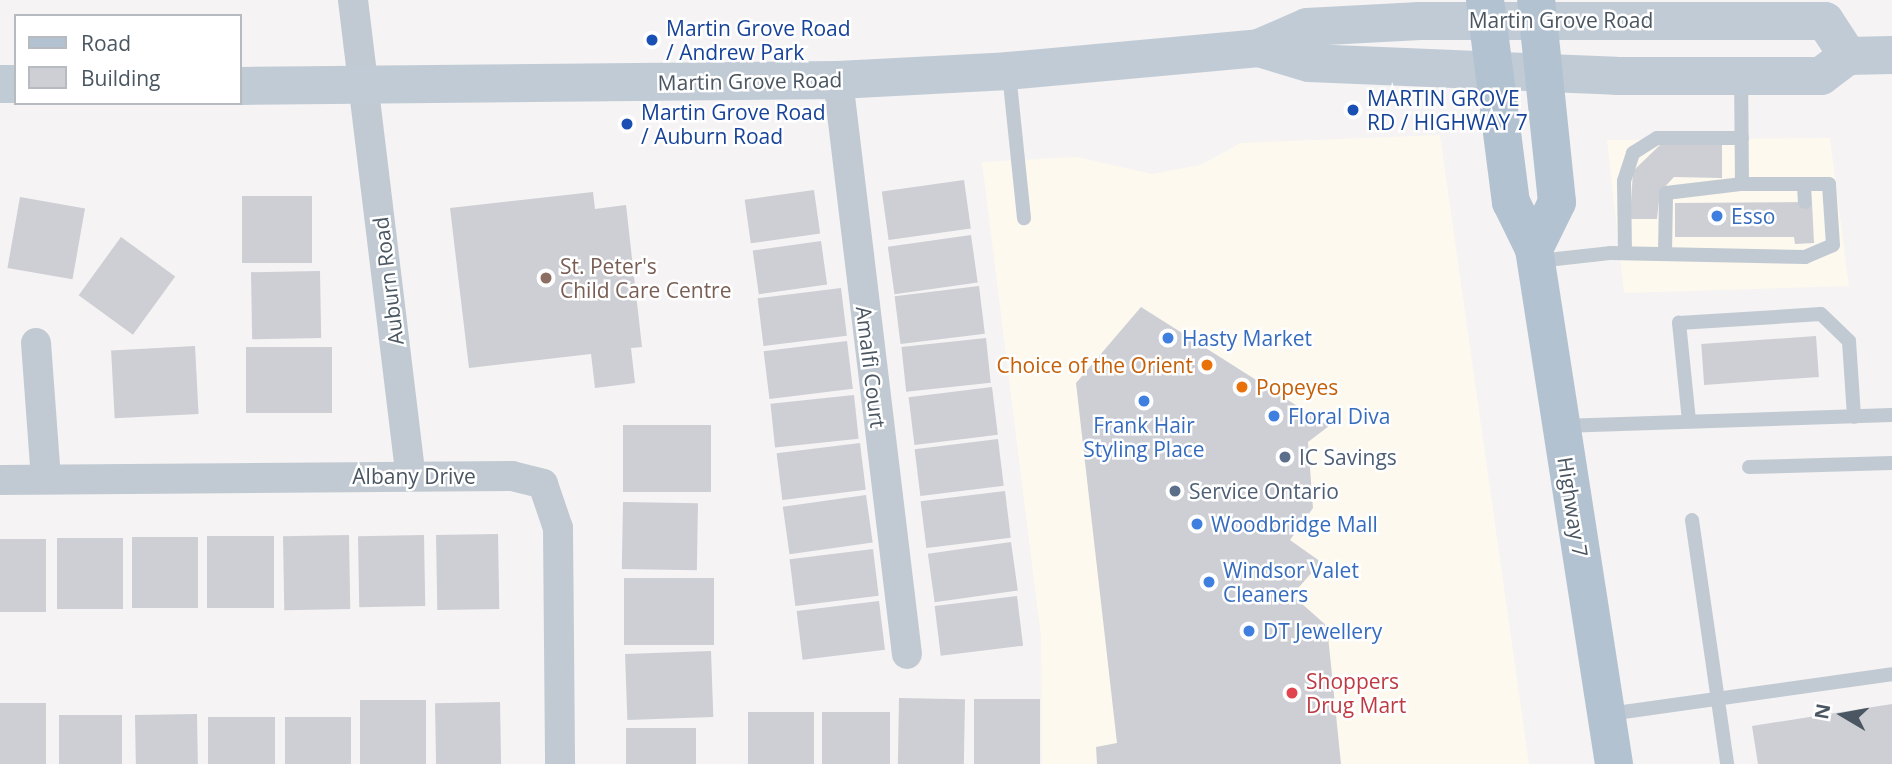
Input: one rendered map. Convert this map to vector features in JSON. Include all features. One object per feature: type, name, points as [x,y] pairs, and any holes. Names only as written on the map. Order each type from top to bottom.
[{"type":"main road","name":"Highway 7","points":[[1486,10],[1511,202],[1535,255],[1614,764]]},
{"type":"main road","points":[[1535,255],[1557,202],[1538,10]]},
{"type":"street","name":"Auburn Road","points":[[353,0],[411,475]]},
{"type":"street","name":"Martin Grove Road","points":[[242,86],[838,80],[1009,72],[1259,48],[1307,27],[1486,10],[1825,21],[1848,56],[1821,76],[1741,77],[1309,64],[1259,48]]},
{"type":"street","points":[[1848,56],[1892,55]]},
{"type":"street","name":"Amalfi Court","points":[[838,80],[907,654]]},
{"type":"street","points":[[36,343],[46,480]]},
{"type":"street","name":"Albany Drive","points":[[0,480],[411,475],[528,478],[553,500],[560,764]]},
{"type":"lane","points":[[1009,72],[1024,218]]},
{"type":"lane","points":[[1741,77],[1742,184]]},
{"type":"lane","points":[[1625,253],[1628,182],[1633,153],[1657,138],[1697,141],[1742,138]]},
{"type":"lane","points":[[1535,255],[1805,251],[1833,245],[1829,184],[1697,182],[1663,192],[1665,253]]},
{"type":"lane","points":[[1804,185],[1805,202]]},
{"type":"lane","points":[[1689,421],[1679,323],[1821,314],[1849,341],[1854,417]]},
{"type":"lane","points":[[1560,426],[1892,415]]},
{"type":"lane","points":[[1749,467],[1892,463]]},
{"type":"lane","points":[[1692,520],[1714,699],[1727,764]]},
{"type":"lane","points":[[1606,714],[1892,674]]},
{"type":"shaded area","name":"Woodbridge Mall","points":[[1440,135],[1529,764],[1042,764],[1041,637],[982,162],[1077,157],[1152,174],[1200,165],[1241,143]]},
{"type":"shaded area","points":[[1830,138],[1849,286],[1624,293],[1607,140]]},
{"type":"building","name":"Esso","points":[[1660,145],[1722,145],[1722,178],[1674,177],[1660,192],[1657,219],[1630,219],[1633,171]]},
{"type":"building","points":[[964,180],[971,229],[889,240],[882,192]]},
{"type":"building","points":[[814,190],[820,234],[751,243],[745,200]]},
{"type":"building","name":"St. Peter's Child Care Centre","points":[[593,192],[595,209],[626,205],[642,347],[631,348],[635,383],[595,388],[591,354],[469,368],[450,208]]},
{"type":"building","points":[[242,196],[312,196],[312,263],[242,263]]},
{"type":"building","points":[[20,197],[85,208],[72,279],[7,268]]},
{"type":"building","points":[[1812,202],[1814,243],[1795,244],[1794,237],[1675,237],[1675,203]]},
{"type":"building","points":[[971,235],[978,283],[894,294],[888,247]]},
{"type":"building","points":[[121,237],[175,276],[133,335],[79,295]]},
{"type":"building","points":[[821,241],[827,285],[759,294],[753,251]]},
{"type":"building","points":[[320,271],[321,338],[252,339],[251,272]]},
{"type":"building","points":[[979,286],[985,334],[900,344],[895,296]]},
{"type":"building","points":[[841,288],[847,336],[763,346],[758,298]]},
{"type":"building","name":"Woodbridge Mall","points":[[1141,307],[1329,426],[1308,442],[1313,508],[1290,540],[1321,562],[1292,595],[1327,626],[1341,764],[1097,764],[1096,747],[1117,743],[1076,383]]},
{"type":"building","points":[[1816,336],[1819,377],[1704,385],[1701,344]]},
{"type":"building","points":[[986,338],[991,383],[906,392],[901,347]]},
{"type":"building","points":[[847,341],[853,389],[769,399],[764,351]]},
{"type":"building","points":[[195,346],[199,414],[115,418],[111,350]]},
{"type":"building","points":[[246,347],[332,347],[332,413],[246,413]]},
{"type":"building","points":[[992,387],[998,435],[914,445],[909,397]]},
{"type":"building","points":[[854,395],[859,439],[775,448],[770,404]]},
{"type":"building","points":[[623,425],[711,425],[711,492],[623,492]]},
{"type":"building","points":[[998,439],[1004,486],[920,496],[915,449]]},
{"type":"building","points":[[860,443],[866,490],[782,500],[777,453]]},
{"type":"building","points":[[1005,491],[1011,538],[926,548],[921,501]]},
{"type":"building","points":[[866,495],[873,543],[789,554],[783,507]]},
{"type":"building","points":[[623,502],[698,503],[697,570],[622,569]]},
{"type":"building","points":[[498,534],[499,609],[437,610],[436,535]]},
{"type":"building","points":[[349,535],[350,609],[284,610],[283,536]]},
{"type":"building","points":[[424,535],[425,606],[359,607],[358,536]]},
{"type":"building","points":[[207,536],[274,536],[274,608],[207,608]]},
{"type":"building","points":[[132,537],[198,537],[198,608],[132,608]]},
{"type":"building","points":[[57,538],[123,538],[123,609],[57,609]]},
{"type":"building","points":[[0,539],[46,539],[46,612],[0,612]]},
{"type":"building","points":[[1011,542],[1018,591],[935,602],[928,554]]},
{"type":"building","points":[[873,549],[879,596],[795,606],[790,559]]},
{"type":"building","points":[[624,578],[714,578],[714,645],[624,645]]},
{"type":"building","points":[[1017,596],[1023,646],[941,656],[935,606]]},
{"type":"building","points":[[879,601],[885,650],[803,660],[797,611]]},
{"type":"building","points":[[711,651],[713,717],[627,720],[625,654]]},
{"type":"building","points":[[899,698],[965,699],[964,764],[898,764]]},
{"type":"building","points":[[974,699],[1040,699],[1040,764],[974,764]]},
{"type":"building","points":[[360,700],[426,700],[426,764],[360,764]]},
{"type":"building","points":[[500,702],[501,764],[436,764],[435,703]]},
{"type":"building","points":[[0,703],[46,703],[46,764],[0,764]]},
{"type":"building","points":[[1892,704],[1892,764],[1758,764],[1752,726]]},
{"type":"building","points":[[748,712],[814,712],[814,764],[748,764]]},
{"type":"building","points":[[822,712],[890,712],[890,764],[822,764]]},
{"type":"building","points":[[197,714],[198,764],[136,764],[135,715]]},
{"type":"building","points":[[59,715],[122,715],[122,764],[59,764]]},
{"type":"building","points":[[208,717],[275,717],[275,764],[208,764]]},
{"type":"building","points":[[285,717],[351,717],[351,764],[285,764]]},
{"type":"building","points":[[626,728],[696,728],[696,764],[626,764]]},
{"type":"place","name":"Martin Grove Road / Andrew Park","points":[[652,40]]},
{"type":"place","name":"MARTIN GROVE RD / HIGHWAY 7","points":[[1353,110]]},
{"type":"place","name":"Martin Grove Road / Auburn Road","points":[[627,124]]},
{"type":"place","name":"Esso","points":[[1717,216]]},
{"type":"place","name":"St. Peter's Child Care Centre","points":[[546,278]]},
{"type":"place","name":"Hasty Market","points":[[1168,338]]},
{"type":"place","name":"Choice of the Orient","points":[[1207,365]]},
{"type":"place","name":"Popeyes","points":[[1242,387]]},
{"type":"place","name":"Frank Hair Styling Place","points":[[1144,401]]},
{"type":"place","name":"Floral Diva","points":[[1274,416]]},
{"type":"place","name":"IC Savings","points":[[1285,457]]},
{"type":"place","name":"Service Ontario","points":[[1175,491]]},
{"type":"place","name":"Woodbridge Mall","points":[[1197,524]]},
{"type":"place","name":"Windsor Valet Cleaners","points":[[1209,582]]},
{"type":"place","name":"DT Jewellery","points":[[1249,631]]},
{"type":"place","name":"Shoppers Drug Mart","points":[[1292,693]]}]
